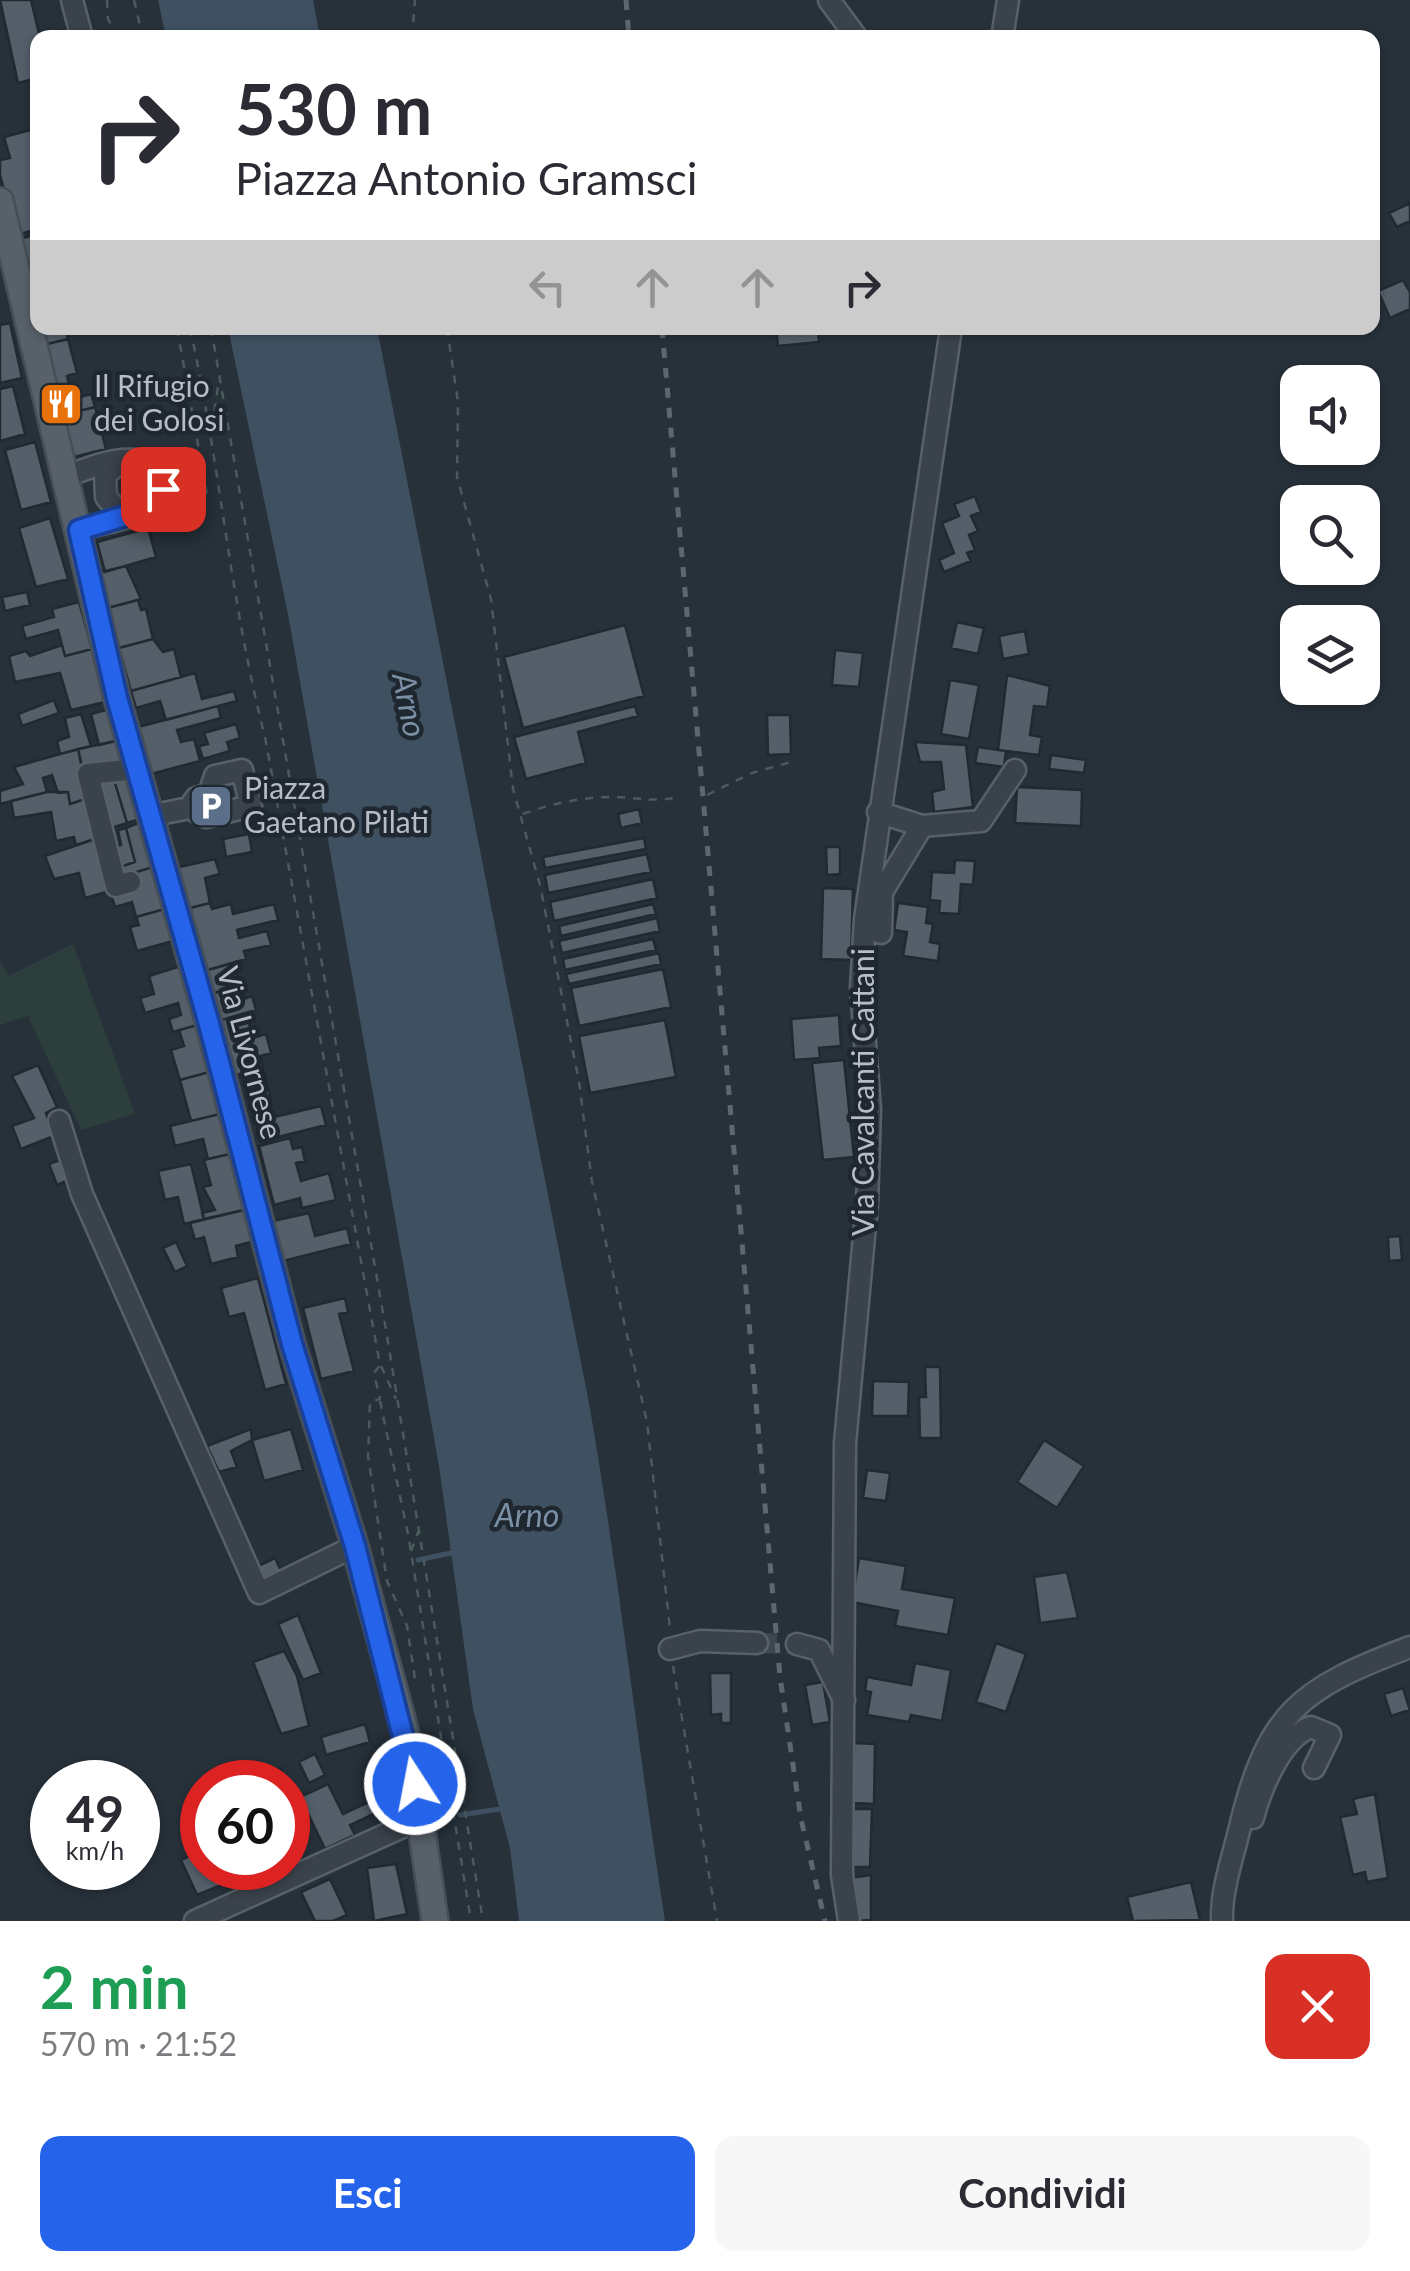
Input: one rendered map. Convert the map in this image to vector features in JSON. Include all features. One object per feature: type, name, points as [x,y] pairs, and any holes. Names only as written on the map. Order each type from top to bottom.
[{"type":"main road","name":"Via Livornese","points":[[0,201],[30,331]]},
{"type":"main road","name":"Via Livornese","points":[[31,335],[137,769],[292,1344],[355,1546],[410,1749],[434,1921]]},
{"type":"street","points":[[72,0],[80,30]]},
{"type":"street","points":[[829,0],[852,30]]},
{"type":"street","points":[[1003,30],[1008,0]]},
{"type":"street","name":"Via Cavalcanti Cattani","points":[[849,1921],[842,1875],[845,1443],[867,1204],[870,1110],[861,988],[878,812],[951,335]]},
{"type":"street","points":[[123,460],[105,475],[106,497],[116,509],[145,510]]},
{"type":"street","points":[[64,478],[123,460],[142,460],[162,476],[161,496],[145,510],[79,530]]},
{"type":"street","points":[[130,882],[116,886],[88,774],[137,769]]},
{"type":"street","points":[[878,812],[922,826],[981,821],[1015,770]]},
{"type":"street","points":[[150,816],[188,808]]},
{"type":"street","points":[[102,832],[124,825]]},
{"type":"street","points":[[881,933],[882,892],[922,826]]},
{"type":"street","points":[[59,1122],[82,1194],[258,1593],[355,1546]]},
{"type":"street","points":[[670,1649],[700,1641],[758,1642]]},
{"type":"street","points":[[797,1644],[819,1650],[845,1702]]},
{"type":"street","points":[[1222,1914],[1254,1772],[1270,1737],[1304,1698],[1334,1677],[1410,1647]]},
{"type":"street","points":[[1222,1914],[1234,1905],[1239,1892],[1254,1812],[1283,1751],[1298,1732],[1312,1727],[1330,1735],[1314,1768]]},
{"type":"street","points":[[195,1921],[420,1819]]},
{"type":"path","points":[[107,0],[108,19],[114,30]]},
{"type":"path","points":[[134,0],[141,30]]},
{"type":"path","points":[[413,30],[415,0]]},
{"type":"path","points":[[145,510],[155,519],[176,516],[197,508],[207,495],[178,335]]},
{"type":"path","points":[[191,335],[211,433],[245,665],[265,736],[380,1365],[398,1403]]},
{"type":"path","points":[[212,335],[381,1301],[483,1921]]},
{"type":"path","points":[[448,335],[458,402],[457,477],[490,599],[513,789],[522,814],[579,1082],[592,1182],[647,1422],[658,1494],[670,1649],[717,1921]]},
{"type":"path","points":[[211,433],[220,378]]},
{"type":"path","points":[[708,794],[752,772],[790,762]]},
{"type":"path","points":[[522,814],[545,806],[612,797],[644,803],[675,798]]},
{"type":"path","points":[[368,1302],[381,1301]]},
{"type":"path","points":[[380,1365],[374,1372],[411,1552],[471,1921]]},
{"type":"path","points":[[380,1400],[370,1402],[368,1456],[388,1582],[406,1626],[416,1686]]},
{"type":"path","points":[[411,1552],[419,1530]]},
{"type":"path","points":[[453,1811],[462,1793]]},
{"type":"green space","points":[[73,944],[135,1114],[81,1130],[28,1016],[0,1025],[0,961],[9,976]]},
{"type":"water","points":[[158,0],[313,0],[319,30],[164,30]]},
{"type":"water","name":"Arno","points":[[229,335],[378,335],[589,1403],[665,1921],[519,1921],[510,1848],[473,1709],[439,1466],[288,614]]},
{"type":"building","points":[[0,0],[31,0],[38,30],[30,30],[30,80],[18,83]]},
{"type":"building","points":[[30,130],[30,231],[16,235],[0,175],[0,160],[10,158],[4,137]]},
{"type":"building","points":[[1410,203],[1410,221],[1397,227],[1389,213]]},
{"type":"building","points":[[30,236],[30,266],[23,267],[15,240]]},
{"type":"building","points":[[1403,280],[1410,292],[1410,309],[1390,318],[1380,290]]},
{"type":"building","points":[[10,323],[22,378],[0,383],[0,325]]},
{"type":"building","points":[[40,335],[67,335],[68,339],[43,345]]},
{"type":"building","points":[[777,335],[818,335],[819,342],[778,346]]},
{"type":"building","points":[[68,339],[77,373],[67,376],[70,388],[54,392],[43,345]]},
{"type":"building","points":[[13,386],[25,434],[0,441],[0,389]]},
{"type":"building","points":[[70,388],[73,399],[91,394],[95,407],[59,416],[54,392]]},
{"type":"building","points":[[95,407],[106,449],[70,458],[59,416]]},
{"type":"building","points":[[35,442],[51,502],[21,510],[5,450]]},
{"type":"building","points":[[975,496],[981,512],[971,516],[978,531],[969,535],[975,550],[967,553],[971,561],[944,572],[939,560],[954,553],[942,523],[959,516],[954,504]]},
{"type":"building","points":[[50,518],[68,579],[36,587],[19,528]]},
{"type":"building","points":[[148,528],[156,557],[105,572],[97,542]]},
{"type":"building","points":[[126,566],[141,599],[108,608],[98,573]]},
{"type":"building","points":[[27,592],[30,605],[5,611],[2,597]]},
{"type":"building","points":[[138,600],[141,610],[146,609],[153,639],[119,648],[108,608]]},
{"type":"building","points":[[79,602],[92,649],[65,656],[58,630],[26,639],[22,626],[54,617],[52,609]]},
{"type":"building","points":[[957,622],[984,628],[978,654],[951,648]]},
{"type":"building","points":[[625,625],[644,696],[523,728],[504,657]]},
{"type":"building","points":[[1025,631],[1029,654],[1003,659],[999,636]]},
{"type":"building","points":[[153,639],[163,652],[174,649],[181,677],[131,691],[119,648]]},
{"type":"building","points":[[62,645],[65,656],[92,649],[105,702],[71,710],[60,673],[15,682],[9,656],[26,651],[30,656]]},
{"type":"building","points":[[835,650],[863,653],[859,687],[832,685]]},
{"type":"building","points":[[195,673],[202,699],[234,691],[237,701],[166,720],[160,701],[136,708],[131,691]]},
{"type":"building","points":[[1007,675],[1050,686],[1047,707],[1034,706],[1030,735],[1042,737],[1039,755],[998,750]]},
{"type":"building","points":[[950,680],[979,685],[969,739],[941,734]]},
{"type":"building","points":[[54,700],[59,713],[22,726],[18,714]]},
{"type":"building","points":[[218,706],[221,718],[177,730],[181,742],[194,739],[200,761],[151,774],[138,727]]},
{"type":"building","points":[[635,706],[638,716],[578,732],[586,763],[526,779],[514,737]]},
{"type":"building","points":[[110,709],[120,740],[99,745],[91,714]]},
{"type":"building","points":[[81,714],[91,746],[60,754],[57,741],[69,737],[65,718]]},
{"type":"building","points":[[767,715],[790,715],[791,754],[768,755]]},
{"type":"building","points":[[236,724],[240,738],[227,742],[230,751],[203,759],[199,746],[208,744],[204,733]]},
{"type":"building","points":[[120,740],[130,768],[83,770],[78,749]]},
{"type":"building","points":[[915,742],[966,745],[973,807],[934,812],[932,792],[944,789],[941,762],[920,762]]},
{"type":"building","points":[[978,747],[1006,751],[1004,767],[975,763]]},
{"type":"building","points":[[78,749],[88,798],[70,804],[68,792],[58,793],[52,775],[43,778],[47,792],[0,804],[0,791],[23,784],[14,767]]},
{"type":"building","points":[[1051,755],[1086,760],[1084,773],[1049,769]]},
{"type":"building","points":[[137,770],[150,816],[127,823],[112,773]]},
{"type":"building","points":[[112,773],[127,823],[102,831],[90,778]]},
{"type":"building","points":[[1017,787],[1082,790],[1081,826],[1015,823]]},
{"type":"building","points":[[47,792],[68,792],[70,804],[88,798],[101,837],[76,845],[74,837],[56,841],[51,812],[14,818],[11,801]]},
{"type":"building","points":[[639,809],[642,823],[621,828],[618,814]]},
{"type":"building","points":[[150,818],[163,864],[120,877],[117,868],[135,862],[126,828]]},
{"type":"building","points":[[126,828],[135,862],[117,868],[108,850],[121,845],[118,830]]},
{"type":"building","points":[[249,834],[252,852],[226,857],[223,839]]},
{"type":"building","points":[[101,837],[110,891],[85,898],[79,873],[54,879],[45,856]]},
{"type":"building","points":[[644,838],[646,849],[545,868],[543,857]]},
{"type":"building","points":[[826,847],[840,847],[840,874],[827,875]]},
{"type":"building","points":[[647,854],[651,872],[548,893],[545,875]]},
{"type":"building","points":[[215,859],[220,874],[205,878],[210,903],[186,909],[175,868]]},
{"type":"building","points":[[955,860],[975,861],[973,885],[961,884],[959,914],[939,913],[940,901],[930,900],[932,872],[954,873]]},
{"type":"building","points":[[163,864],[172,907],[136,917],[132,902],[115,907],[110,891],[130,874]]},
{"type":"building","points":[[653,879],[657,898],[554,921],[550,902]]},
{"type":"building","points":[[823,888],[853,889],[851,960],[821,959]]},
{"type":"building","points":[[210,903],[212,909],[231,904],[233,914],[274,904],[278,920],[237,930],[239,938],[267,931],[271,945],[244,951],[246,959],[204,971],[186,909]]},
{"type":"building","points":[[898,903],[928,907],[926,923],[933,924],[930,942],[940,944],[938,961],[903,956],[907,932],[894,930]]},
{"type":"building","points":[[653,904],[656,914],[561,936],[559,926]]},
{"type":"building","points":[[172,907],[180,939],[137,951],[130,927],[139,925],[136,917]]},
{"type":"building","points":[[657,918],[660,931],[562,953],[559,941]]},
{"type":"building","points":[[653,939],[656,950],[565,970],[563,959]]},
{"type":"building","points":[[659,953],[661,964],[569,984],[566,974]]},
{"type":"building","points":[[233,963],[240,986],[210,994],[204,971]]},
{"type":"building","points":[[184,965],[201,1024],[173,1032],[169,1019],[181,1015],[178,1003],[145,1013],[140,998],[154,994],[149,976]]},
{"type":"building","points":[[663,969],[671,1007],[579,1026],[571,988]]},
{"type":"building","points":[[240,986],[244,999],[252,996],[256,1010],[218,1021],[210,994]]},
{"type":"building","points":[[246,1013],[253,1038],[266,1034],[271,1053],[261,1056],[263,1068],[233,1076],[218,1021]]},
{"type":"building","points":[[839,1015],[841,1046],[819,1048],[820,1058],[794,1060],[791,1019]]},
{"type":"building","points":[[665,1020],[676,1077],[590,1093],[579,1036]]},
{"type":"building","points":[[201,1024],[213,1071],[180,1080],[171,1050],[184,1046],[179,1030]]},
{"type":"building","points":[[844,1060],[854,1157],[823,1160],[812,1063]]},
{"type":"building","points":[[38,1065],[57,1107],[46,1113],[54,1136],[21,1149],[12,1126],[34,1118],[12,1076]]},
{"type":"building","points":[[263,1068],[271,1100],[251,1105],[243,1073]]},
{"type":"building","points":[[213,1071],[224,1113],[191,1121],[180,1080]]},
{"type":"building","points":[[321,1106],[326,1125],[262,1141],[257,1121]]},
{"type":"building","points":[[224,1113],[234,1153],[208,1159],[203,1139],[175,1146],[170,1126]]},
{"type":"building","points":[[290,1138],[293,1149],[302,1147],[305,1161],[296,1163],[301,1181],[329,1173],[336,1200],[302,1208],[300,1198],[274,1205],[259,1146]]},
{"type":"building","points":[[234,1153],[248,1209],[204,1219],[202,1213],[215,1210],[203,1187],[211,1185],[204,1160]]},
{"type":"building","points":[[63,1159],[71,1179],[57,1185],[49,1164]]},
{"type":"building","points":[[191,1164],[204,1219],[184,1224],[178,1197],[165,1200],[158,1171]]},
{"type":"building","points":[[248,1209],[255,1241],[236,1246],[238,1257],[211,1264],[204,1237],[195,1240],[190,1223]]},
{"type":"building","points":[[309,1213],[315,1236],[347,1228],[351,1244],[283,1261],[273,1221]]},
{"type":"building","points":[[1400,1236],[1402,1260],[1389,1261],[1388,1237]]},
{"type":"building","points":[[176,1242],[187,1266],[175,1272],[163,1248]]},
{"type":"building","points":[[258,1278],[286,1384],[265,1390],[244,1313],[229,1317],[221,1288]]},
{"type":"building","points":[[345,1298],[348,1312],[339,1314],[354,1371],[321,1379],[303,1308]]},
{"type":"building","points":[[925,1367],[940,1367],[941,1438],[920,1438],[919,1397],[926,1397]]},
{"type":"building","points":[[873,1381],[909,1382],[908,1416],[872,1416]]},
{"type":"building","points":[[251,1429],[252,1440],[231,1451],[237,1467],[219,1472],[207,1446]]},
{"type":"building","points":[[291,1429],[303,1470],[264,1481],[252,1440]]},
{"type":"building","points":[[1044,1440],[1084,1466],[1057,1508],[1017,1482]]},
{"type":"building","points":[[867,1470],[890,1473],[886,1501],[863,1498]]},
{"type":"building","points":[[275,1558],[283,1575],[263,1585],[254,1568]]},
{"type":"building","points":[[859,1558],[906,1566],[902,1589],[955,1598],[948,1635],[895,1626],[898,1611],[852,1602]]},
{"type":"building","points":[[1067,1572],[1078,1618],[1040,1623],[1034,1577]]},
{"type":"building","points":[[298,1615],[321,1673],[303,1680],[278,1624]]},
{"type":"building","points":[[996,1643],[1026,1654],[1006,1712],[976,1702]]},
{"type":"building","points":[[284,1651],[297,1676],[309,1726],[281,1734],[253,1662]]},
{"type":"building","points":[[915,1663],[951,1670],[942,1721],[911,1715],[909,1722],[867,1715],[871,1692],[865,1691],[867,1677],[911,1685]]},
{"type":"building","points":[[710,1673],[731,1673],[731,1723],[721,1723],[721,1714],[711,1715]]},
{"type":"building","points":[[823,1682],[830,1722],[812,1725],[805,1685]]},
{"type":"building","points":[[1403,1688],[1410,1710],[1391,1716],[1384,1694]]},
{"type":"building","points":[[365,1724],[370,1742],[326,1755],[321,1737]]},
{"type":"building","points":[[854,1743],[875,1744],[874,1804],[853,1803]]},
{"type":"building","points":[[315,1754],[325,1775],[310,1782],[310,1760],[303,1760]]},
{"type":"building","points":[[328,1784],[343,1814],[377,1798],[382,1810],[350,1825],[355,1835],[325,1849],[310,1818],[310,1792]]},
{"type":"building","points":[[1375,1794],[1388,1878],[1367,1882],[1365,1872],[1353,1875],[1340,1817],[1357,1814],[1353,1799]]},
{"type":"building","points":[[852,1809],[872,1809],[870,1867],[850,1867]]},
{"type":"building","points":[[396,1864],[407,1914],[374,1921],[367,1868]]},
{"type":"building","points":[[871,1875],[871,1920],[856,1921],[850,1878]]},
{"type":"building","points":[[330,1879],[347,1915],[333,1921],[315,1921],[301,1892]]},
{"type":"building","points":[[1191,1882],[1200,1920],[1133,1921],[1127,1897]]},
{"type":"waterway","points":[[418,1560],[451,1553]]},
{"type":"waterway","points":[[460,1815],[500,1809]]},
{"type":"tunnel","points":[[757,1643],[797,1644]]},
{"type":"railway","points":[[626,0],[628,30]]},
{"type":"railway","points":[[663,335],[780,1677],[801,1819],[825,1921]]},
{"type":"place","name":"Il Rifugio dei Golosi","points":[[61,404]]},
{"type":"place","name":"Piazza Gaetano Pilati","points":[[211,806]]},
{"type":"route","points":[[163,489],[151,508],[79,530],[117,698],[209,1024],[292,1344],[355,1546],[410,1749],[415,1784]]}]
